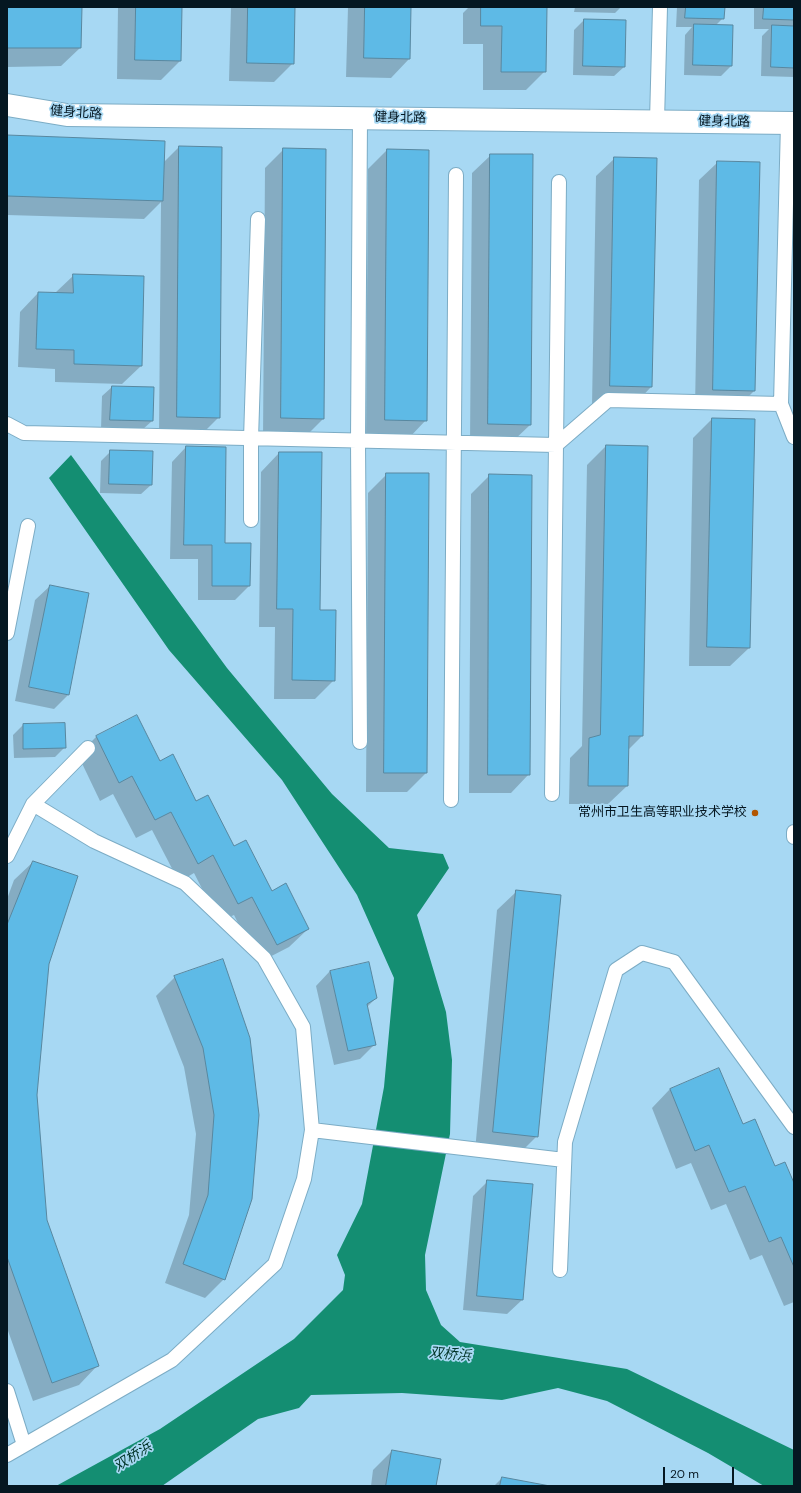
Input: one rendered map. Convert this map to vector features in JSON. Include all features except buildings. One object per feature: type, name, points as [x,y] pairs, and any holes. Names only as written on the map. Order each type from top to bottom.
[{"type":"street","name":"健身北路","points":[[7,105],[67,115],[791,123]]},
{"type":"lane","points":[[657,121],[660,7]]},
{"type":"lane","points":[[360,118],[358,441],[360,742]]},
{"type":"lane","points":[[791,123],[789,310],[781,404],[794,437]]},
{"type":"lane","points":[[451,800],[456,175]]},
{"type":"lane","points":[[552,794],[560,182]]},
{"type":"lane","points":[[251,520],[251,439],[258,219]]},
{"type":"lane","points":[[7,424],[24,433],[556,445],[608,400],[781,404]]},
{"type":"lane","points":[[7,632],[11,590],[28,526]]},
{"type":"lane","points":[[7,856],[33,804],[88,748]]},
{"type":"lane","points":[[7,1455],[172,1360],[275,1264],[304,1179],[312,1130],[303,1027],[264,958],[185,883],[94,841],[33,804]]},
{"type":"lane","points":[[794,832],[794,837]]},
{"type":"lane","points":[[560,1270],[565,1142],[616,970],[642,952],[674,962],[794,1127]]},
{"type":"lane","points":[[312,1130],[564,1160]]},
{"type":"lane","points":[[7,1391],[24,1445]]},
{"type":"water","name":"双桥浜","points":[[71,455],[227,668],[332,794],[389,848],[443,854],[449,868],[417,915],[446,1012],[452,1060],[450,1134],[425,1255],[426,1290],[441,1325],[460,1342],[627,1369],[794,1450],[794,1486],[764,1486],[708,1453],[607,1401],[558,1388],[502,1400],[402,1393],[311,1395],[299,1408],[258,1419],[162,1486],[56,1486],[160,1429],[294,1339],[343,1290],[345,1275],[337,1255],[362,1204],[384,1087],[394,978],[357,895],[282,780],[169,650],[49,478]]},
{"type":"place","name":"常州市卫生高等职业技术学校","points":[[755,813]]}]
